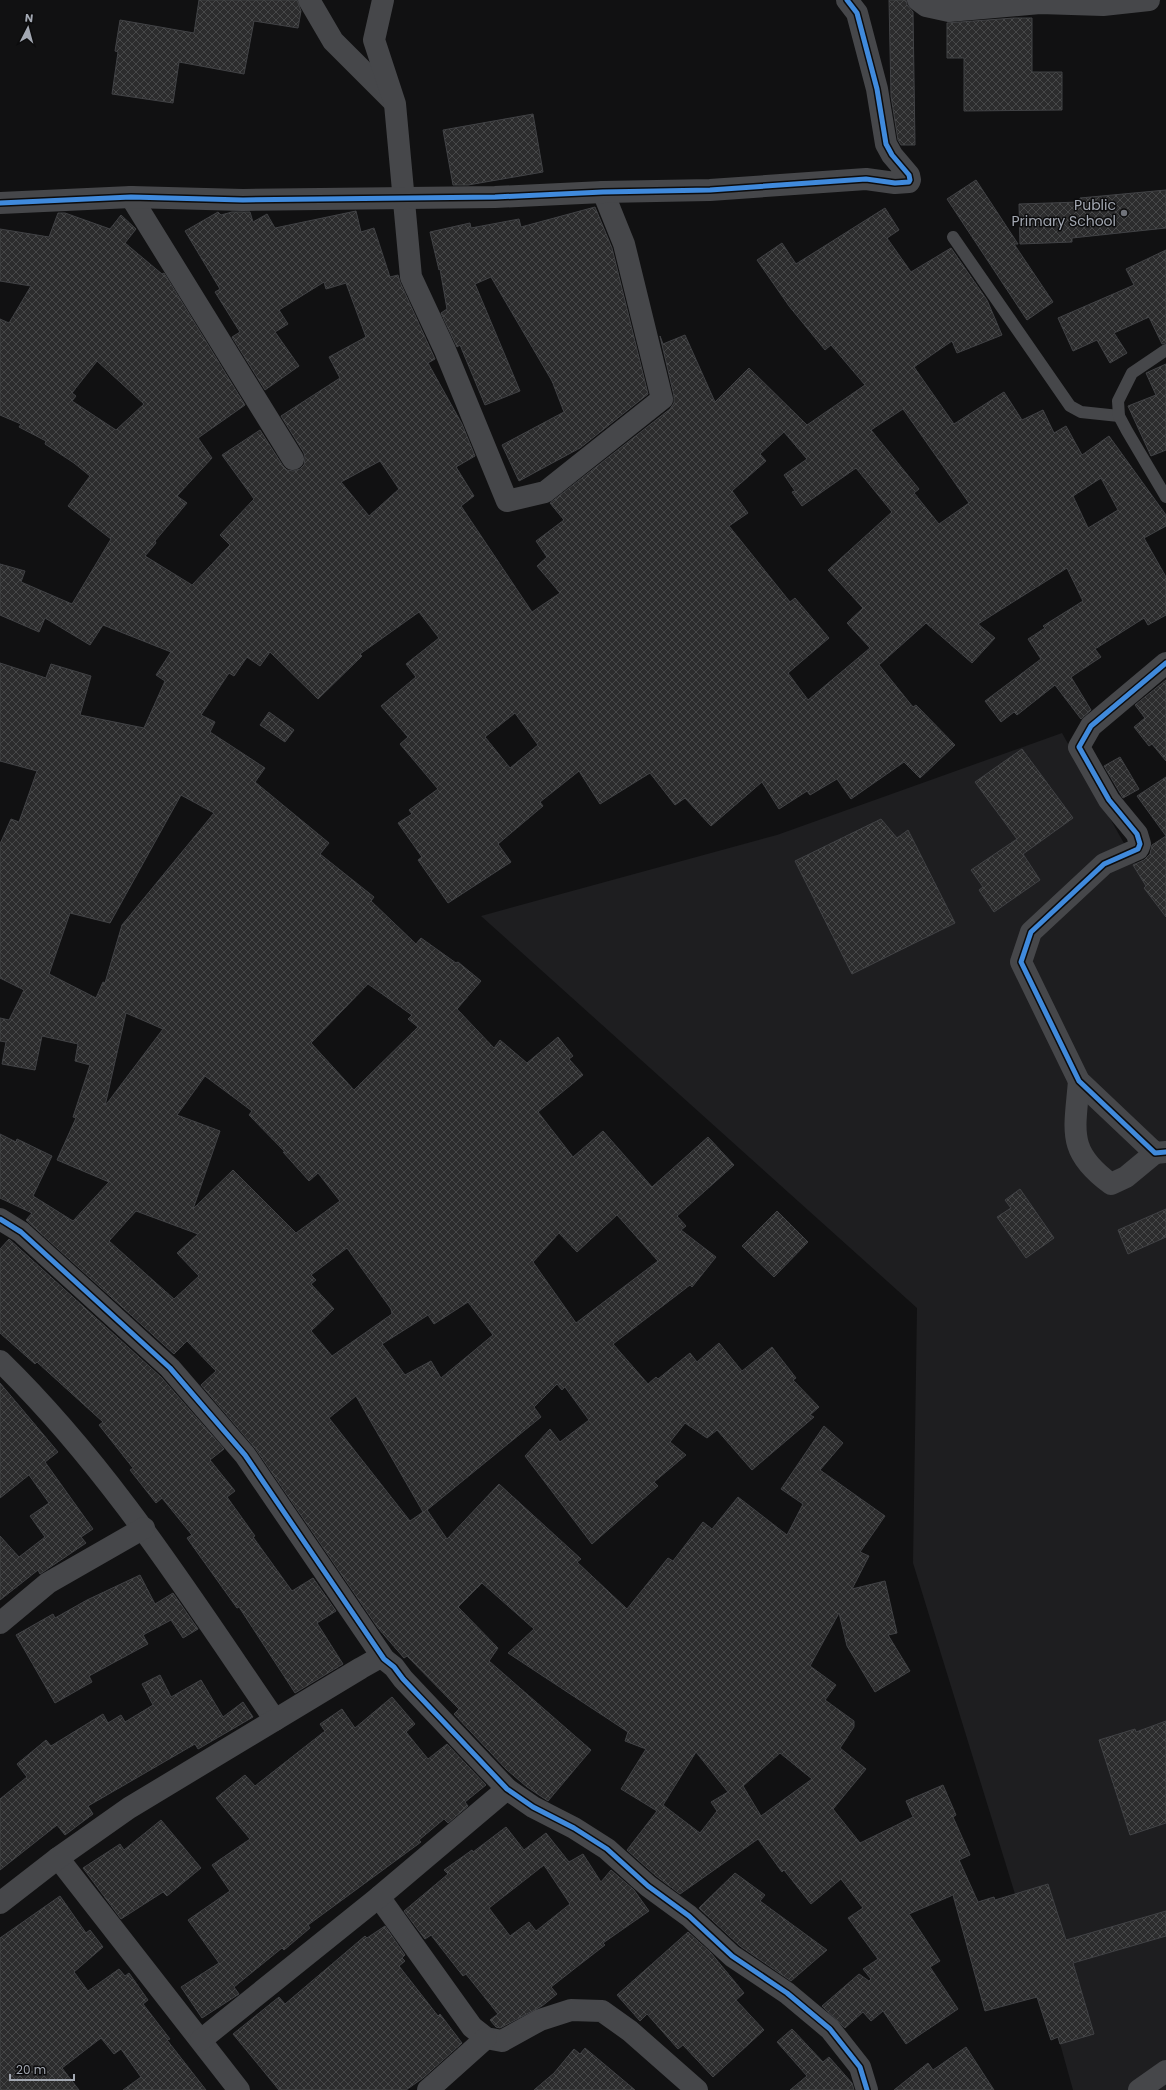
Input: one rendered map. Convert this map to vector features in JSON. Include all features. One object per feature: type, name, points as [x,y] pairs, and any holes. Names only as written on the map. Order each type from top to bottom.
[{"type":"street","points":[[309,0],[334,41],[396,104]]},
{"type":"street","points":[[383,0],[374,40],[396,104],[411,277],[445,350],[507,502],[545,492],[662,399],[624,244],[603,192]]},
{"type":"street","points":[[0,203],[131,197],[242,200],[495,197],[603,192],[710,190],[866,179],[895,183],[909,182],[909,175],[892,155],[886,144],[877,89],[857,13],[847,0]]},
{"type":"street","points":[[918,0],[926,6],[949,11],[1040,3],[1102,5],[1149,0]]},
{"type":"street","points":[[131,197],[294,459]]},
{"type":"street","points":[[1079,1081],[1075,1136],[1082,1156],[1093,1171],[1111,1184],[1126,1178],[1161,1153],[1079,1081],[1021,962],[1031,932],[1104,864],[1138,849],[1140,844],[1137,834],[1109,800],[1079,747],[1091,726],[1166,664]]},
{"type":"street","points":[[0,1219],[21,1232],[170,1368],[245,1455],[384,1659],[394,1667],[403,1679],[507,1789],[533,1807],[574,1828],[607,1850],[648,1886],[690,1916],[732,1956],[787,1993],[830,2029],[860,2067],[867,2090]]},
{"type":"street","points":[[0,1361],[73,1439],[144,1528],[275,1720]]},
{"type":"street","points":[[0,1623],[48,1583],[144,1528]]},
{"type":"street","points":[[0,1903],[58,1858],[129,1808],[361,1668],[377,1660],[384,1659]]},
{"type":"street","points":[[201,2040],[379,1897],[507,1789]]},
{"type":"street","points":[[58,1858],[239,2090]]},
{"type":"street","points":[[379,1897],[472,2027],[486,2038],[502,2041],[540,2020],[571,2010],[602,2011],[630,2031],[697,2090]]},
{"type":"street","points":[[428,2090],[486,2038]]},
{"type":"street","points":[[1139,2090],[1166,2071]]},
{"type":"lane","points":[[953,237],[1070,406],[1081,412],[1119,416]]},
{"type":"lane","points":[[1166,350],[1132,373],[1118,401],[1119,416],[1166,497]]},
{"type":"shaded area","points":[[1062,733],[1166,918],[1166,2090],[1073,2090],[1051,2011],[913,1563],[917,1308],[481,916],[777,835]]},
{"type":"building","points":[[199,0],[297,0],[301,11],[298,28],[254,21],[244,74],[179,62],[173,103],[112,94],[118,52],[115,51],[120,20],[194,33]]},
{"type":"building","points":[[889,0],[906,0],[907,5],[913,12],[915,145],[901,145],[898,140],[891,96]]},
{"type":"building","points":[[1032,18],[1032,72],[1062,72],[1062,110],[964,111],[964,58],[947,58],[947,23]]},
{"type":"building","points":[[533,114],[543,172],[468,185],[453,185],[443,130]]},
{"type":"building","points":[[976,180],[1018,244],[1014,244],[1053,302],[1027,320],[947,199]]},
{"type":"building","points":[[1166,190],[1166,228],[1072,238],[1072,242],[1020,244],[1019,204],[1080,202],[1080,198]]},
{"type":"building","points":[[595,207],[612,248],[648,394],[580,448],[519,481],[502,445],[564,412],[552,381],[491,277],[475,284],[520,391],[485,405],[460,345],[457,347],[441,313],[447,309],[440,269],[439,270],[430,232],[470,223],[471,228],[519,219],[521,227]]},
{"type":"building","points":[[885,208],[899,230],[887,238],[911,272],[951,248],[987,300],[1002,335],[957,353],[952,341],[914,367],[954,424],[1004,392],[1022,420],[1043,410],[1054,433],[1066,426],[1082,455],[1109,436],[1166,515],[1166,526],[1144,538],[1166,577],[1166,615],[1148,625],[1144,618],[1095,649],[1101,657],[1071,677],[1091,710],[1081,719],[1055,685],[1017,715],[1014,712],[1001,722],[985,701],[1041,659],[1028,639],[1045,628],[1043,626],[1083,601],[1067,568],[978,624],[995,638],[972,663],[926,623],[879,665],[913,707],[916,705],[955,745],[920,778],[904,762],[851,799],[837,779],[810,795],[807,791],[779,809],[762,782],[711,826],[685,798],[675,805],[650,773],[600,804],[579,771],[540,802],[543,806],[498,844],[511,862],[448,903],[418,860],[422,857],[398,823],[412,814],[409,810],[438,789],[400,744],[408,737],[381,706],[416,677],[406,664],[439,638],[419,612],[360,654],[362,656],[318,699],[270,652],[260,666],[247,657],[234,676],[229,673],[201,715],[215,722],[210,732],[265,768],[255,782],[329,843],[320,854],[374,897],[371,901],[416,944],[421,938],[456,963],[458,962],[481,981],[457,1009],[494,1048],[500,1040],[527,1063],[558,1037],[573,1056],[569,1059],[583,1075],[538,1112],[573,1157],[603,1131],[652,1187],[708,1137],[734,1165],[677,1216],[686,1226],[681,1230],[716,1257],[692,1287],[690,1285],[613,1344],[648,1384],[656,1377],[658,1379],[690,1353],[697,1362],[719,1343],[742,1371],[772,1347],[796,1378],[793,1380],[819,1407],[810,1415],[814,1417],[752,1470],[717,1430],[707,1438],[685,1423],[670,1442],[686,1455],[654,1482],[658,1486],[592,1544],[525,1456],[550,1429],[560,1442],[589,1420],[565,1387],[562,1390],[557,1384],[534,1407],[541,1417],[427,1510],[447,1539],[499,1484],[581,1559],[577,1562],[627,1609],[668,1558],[673,1561],[703,1522],[712,1529],[738,1497],[787,1535],[803,1504],[781,1489],[824,1426],[843,1443],[820,1470],[885,1516],[860,1552],[869,1556],[852,1589],[885,1581],[897,1633],[888,1635],[910,1671],[875,1692],[847,1646],[839,1613],[810,1666],[836,1685],[825,1700],[854,1721],[854,1727],[840,1748],[866,1769],[833,1809],[860,1843],[913,1817],[906,1801],[943,1785],[956,1815],[953,1817],[970,1855],[959,1860],[978,1902],[994,1897],[995,1900],[1048,1884],[1066,1940],[1166,1911],[1166,1936],[1073,1963],[1094,2034],[1060,2044],[1058,2037],[1051,2040],[1037,1997],[985,2011],[953,1895],[909,1914],[940,1961],[930,1967],[958,2009],[906,2044],[883,2011],[871,2021],[863,2012],[845,2028],[822,2006],[859,1974],[869,1981],[871,1979],[863,1969],[878,1959],[848,1918],[863,1908],[841,1879],[811,1904],[784,1870],[782,1872],[758,1839],[680,1894],[656,1876],[627,1850],[657,1811],[621,1789],[646,1749],[625,1741],[628,1732],[508,1653],[534,1629],[482,1583],[458,1607],[498,1648],[489,1661],[591,1750],[548,1801],[527,1787],[507,1770],[454,1714],[459,1709],[407,1656],[404,1658],[378,1628],[255,1448],[201,1385],[216,1371],[187,1341],[174,1354],[26,1220],[32,1213],[0,1198],[0,1134],[16,1142],[17,1139],[52,1156],[33,1196],[73,1221],[109,1182],[57,1160],[76,1118],[73,1117],[90,1065],[75,1061],[78,1044],[42,1036],[35,1070],[2,1064],[6,1042],[0,1041],[0,1018],[9,1020],[24,990],[0,978],[0,844],[11,819],[19,822],[37,771],[0,761],[0,663],[46,678],[51,664],[91,676],[80,715],[144,728],[165,681],[156,675],[171,652],[103,625],[90,645],[45,618],[39,632],[0,615],[0,564],[25,571],[21,582],[72,604],[111,539],[68,506],[90,476],[74,463],[45,444],[46,441],[19,427],[21,424],[0,415],[0,319],[9,323],[31,286],[0,281],[0,229],[49,237],[58,213],[65,213],[110,229],[121,215],[136,229],[125,243],[162,274],[164,273],[245,405],[198,438],[212,458],[177,496],[187,503],[155,541],[156,543],[145,556],[192,585],[230,545],[220,535],[254,499],[222,455],[260,430],[287,470],[293,471],[300,469],[304,465],[304,453],[281,416],[340,378],[329,357],[366,337],[346,283],[326,289],[324,282],[279,310],[288,324],[275,332],[299,366],[265,390],[232,337],[240,332],[215,292],[220,289],[185,231],[218,212],[221,215],[232,212],[250,212],[253,222],[267,214],[275,228],[356,211],[361,232],[374,228],[390,277],[398,275],[435,359],[428,363],[462,424],[475,456],[456,467],[474,496],[461,506],[532,612],[560,593],[537,566],[547,557],[536,541],[564,520],[550,503],[670,409],[674,403],[674,396],[660,336],[663,344],[685,335],[715,402],[749,368],[807,425],[865,385],[831,345],[825,350],[789,306],[757,260],[782,243],[796,264]],"holes":[[[97,361],[144,404],[116,430],[72,401],[76,396],[72,393]],[[903,409],[969,503],[939,524],[914,493],[919,489],[871,430]],[[784,432],[807,459],[784,475],[795,491],[792,492],[802,506],[856,468],[892,512],[828,570],[863,608],[847,623],[870,648],[808,700],[788,673],[829,638],[795,598],[790,602],[729,526],[748,513],[732,491],[766,461],[760,454]],[[380,461],[399,489],[369,516],[341,482]],[[1101,478],[1118,510],[1088,528],[1073,496]],[[515,713],[538,745],[510,768],[485,737]],[[181,795],[214,813],[122,925],[105,983],[103,982],[96,998],[49,974],[70,913],[110,923]],[[368,984],[412,1015],[408,1019],[418,1027],[354,1090],[311,1043]],[[126,1013],[163,1029],[105,1106]],[[205,1076],[252,1111],[249,1115],[286,1153],[283,1152],[309,1181],[318,1173],[340,1201],[296,1233],[233,1170],[193,1209],[220,1131],[177,1115]],[[136,1211],[198,1234],[177,1253],[199,1276],[174,1299],[109,1241]],[[617,1215],[658,1261],[576,1323],[533,1262],[559,1233],[577,1252]],[[347,1248],[391,1309],[392,1314],[332,1356],[311,1331],[334,1309],[311,1284],[316,1280],[311,1275]],[[468,1302],[493,1335],[441,1378],[431,1361],[405,1375],[382,1344],[428,1315],[434,1324]],[[356,1396],[423,1512],[410,1521],[329,1418]],[[696,1752],[728,1792],[711,1802],[717,1811],[700,1833],[663,1805]],[[780,1753],[812,1779],[761,1816],[743,1786]]]},
{"type":"building","points":[[1166,250],[1166,343],[1162,344],[1149,317],[1114,333],[1127,353],[1110,363],[1097,340],[1073,351],[1058,318],[1134,285],[1126,269]]},
{"type":"building","points":[[1166,364],[1166,450],[1151,456],[1128,406],[1156,395],[1146,373]]},
{"type":"building","points":[[1166,680],[1166,761],[1152,744],[1149,746],[1134,727],[1145,718],[1135,705]]},
{"type":"building","points":[[269,712],[294,730],[285,742],[260,725]]},
{"type":"building","points":[[1022,749],[1073,818],[1023,854],[1040,880],[994,912],[979,890],[983,887],[971,870],[1017,839],[975,782]]},
{"type":"building","points":[[1120,757],[1139,789],[1123,798],[1104,766]]},
{"type":"building","points":[[1166,777],[1166,836],[1137,796]]},
{"type":"building","points":[[881,819],[897,838],[908,830],[955,923],[852,974],[795,861]]},
{"type":"building","points":[[1166,836],[1166,917],[1144,888],[1146,886],[1133,865],[1144,860],[1150,854],[1152,845]]},
{"type":"building","points":[[1020,1189],[1054,1238],[1026,1258],[997,1217],[1011,1208],[1005,1200]]},
{"type":"building","points":[[1166,1209],[1166,1237],[1128,1254],[1118,1230]]},
{"type":"building","points":[[777,1211],[808,1242],[774,1277],[742,1246]]},
{"type":"building","points":[[9,1239],[161,1377],[224,1449],[210,1460],[235,1491],[227,1497],[255,1536],[253,1537],[292,1591],[313,1578],[336,1611],[317,1623],[343,1664],[295,1693],[239,1607],[237,1608],[187,1538],[192,1535],[162,1498],[156,1503],[130,1470],[133,1468],[99,1425],[103,1422],[37,1362],[35,1364],[0,1333],[0,1249]]},
{"type":"building","points":[[0,1383],[58,1452],[45,1462],[93,1529],[81,1537],[86,1543],[40,1574],[38,1570],[0,1600],[0,1536],[19,1557],[45,1537],[30,1516],[49,1503],[29,1475],[0,1498]]},
{"type":"building","points":[[140,1575],[155,1604],[173,1593],[198,1629],[183,1638],[171,1620],[143,1635],[148,1644],[89,1676],[92,1682],[55,1703],[16,1635],[53,1614],[55,1618],[87,1600]]},
{"type":"building","points":[[160,1675],[171,1697],[201,1680],[223,1717],[243,1702],[253,1717],[198,1749],[195,1744],[88,1806],[93,1814],[65,1835],[57,1825],[0,1870],[0,1799],[27,1777],[17,1764],[46,1740],[51,1746],[103,1714],[108,1723],[121,1715],[125,1722],[153,1705],[142,1684]]},
{"type":"building","points":[[392,1697],[415,1724],[406,1732],[428,1759],[447,1744],[486,1785],[465,1802],[468,1806],[448,1823],[444,1819],[419,1840],[421,1842],[308,1925],[310,1928],[284,1950],[282,1948],[234,1987],[239,1994],[202,2018],[181,1987],[219,1963],[188,1920],[230,1891],[212,1865],[250,1839],[216,1798],[245,1775],[255,1786],[325,1731],[320,1724],[342,1709],[355,1728]]},
{"type":"building","points":[[1166,1721],[1166,1823],[1130,1835],[1099,1740],[1135,1729],[1136,1732]]},
{"type":"building","points":[[161,1820],[201,1868],[167,1896],[163,1892],[121,1919],[83,1868],[120,1844],[124,1850]]},
{"type":"building","points":[[506,1827],[524,1850],[546,1833],[569,1862],[583,1854],[601,1882],[611,1870],[634,1890],[649,1911],[603,1943],[605,1945],[551,1987],[557,1994],[542,2006],[500,2028],[496,2027],[490,2020],[498,2014],[466,1974],[463,1976],[431,1935],[425,1939],[404,1911],[448,1874],[444,1870],[472,1850],[473,1852]],"holes":[[[544,1865],[570,1904],[536,1931],[529,1922],[510,1936],[489,1908]]]},
{"type":"building","points":[[735,1873],[765,1895],[760,1901],[827,1950],[791,1981],[740,1946],[699,1908]]},
{"type":"building","points":[[60,1896],[86,1933],[90,1930],[103,1947],[74,1972],[88,1991],[119,1969],[125,1976],[129,1973],[148,2000],[143,2004],[170,2039],[167,2040],[206,2090],[123,2090],[141,2077],[121,2049],[114,2054],[101,2038],[62,2068],[79,2090],[0,2090],[0,1938]]},
{"type":"building","points":[[385,1926],[405,1955],[402,1958],[405,1961],[399,1966],[438,2016],[440,2014],[462,2043],[423,2078],[406,2090],[279,2090],[233,2034],[279,1997],[285,2004],[365,1936],[367,1938]]},
{"type":"building","points":[[688,1932],[711,1953],[744,1993],[736,2000],[764,2030],[713,2077],[683,2045],[678,2049],[647,2014],[640,2021],[617,1995]]},
{"type":"building","points":[[792,2029],[823,2062],[829,2057],[852,2083],[854,2090],[790,2090],[807,2076],[777,2042]]},
{"type":"building","points":[[966,2047],[994,2090],[894,2090],[928,2063],[933,2070]]},
{"type":"building","points":[[585,2048],[635,2090],[534,2090],[554,2073],[574,2049],[580,2054]]},
{"type":"cycle path","points":[[0,203],[131,197],[243,200],[495,197],[603,192],[710,190],[866,179],[895,183],[909,182],[909,175],[892,155],[886,144],[877,89],[857,13],[847,0]]},
{"type":"cycle path","points":[[1166,663],[1091,726],[1079,747],[1109,800],[1137,834],[1140,844],[1138,849],[1104,864],[1031,932],[1021,962],[1079,1081],[1155,1153],[1166,1152]]},
{"type":"cycle path","points":[[0,1219],[21,1232],[170,1368],[245,1455],[384,1659],[394,1667],[403,1679],[507,1789],[533,1807],[574,1828],[607,1849],[648,1886],[689,1916],[732,1956],[787,1993],[830,2029],[860,2067],[867,2090]]},
{"type":"place","name":"Public Primary School","points":[[1124,213]]}]
